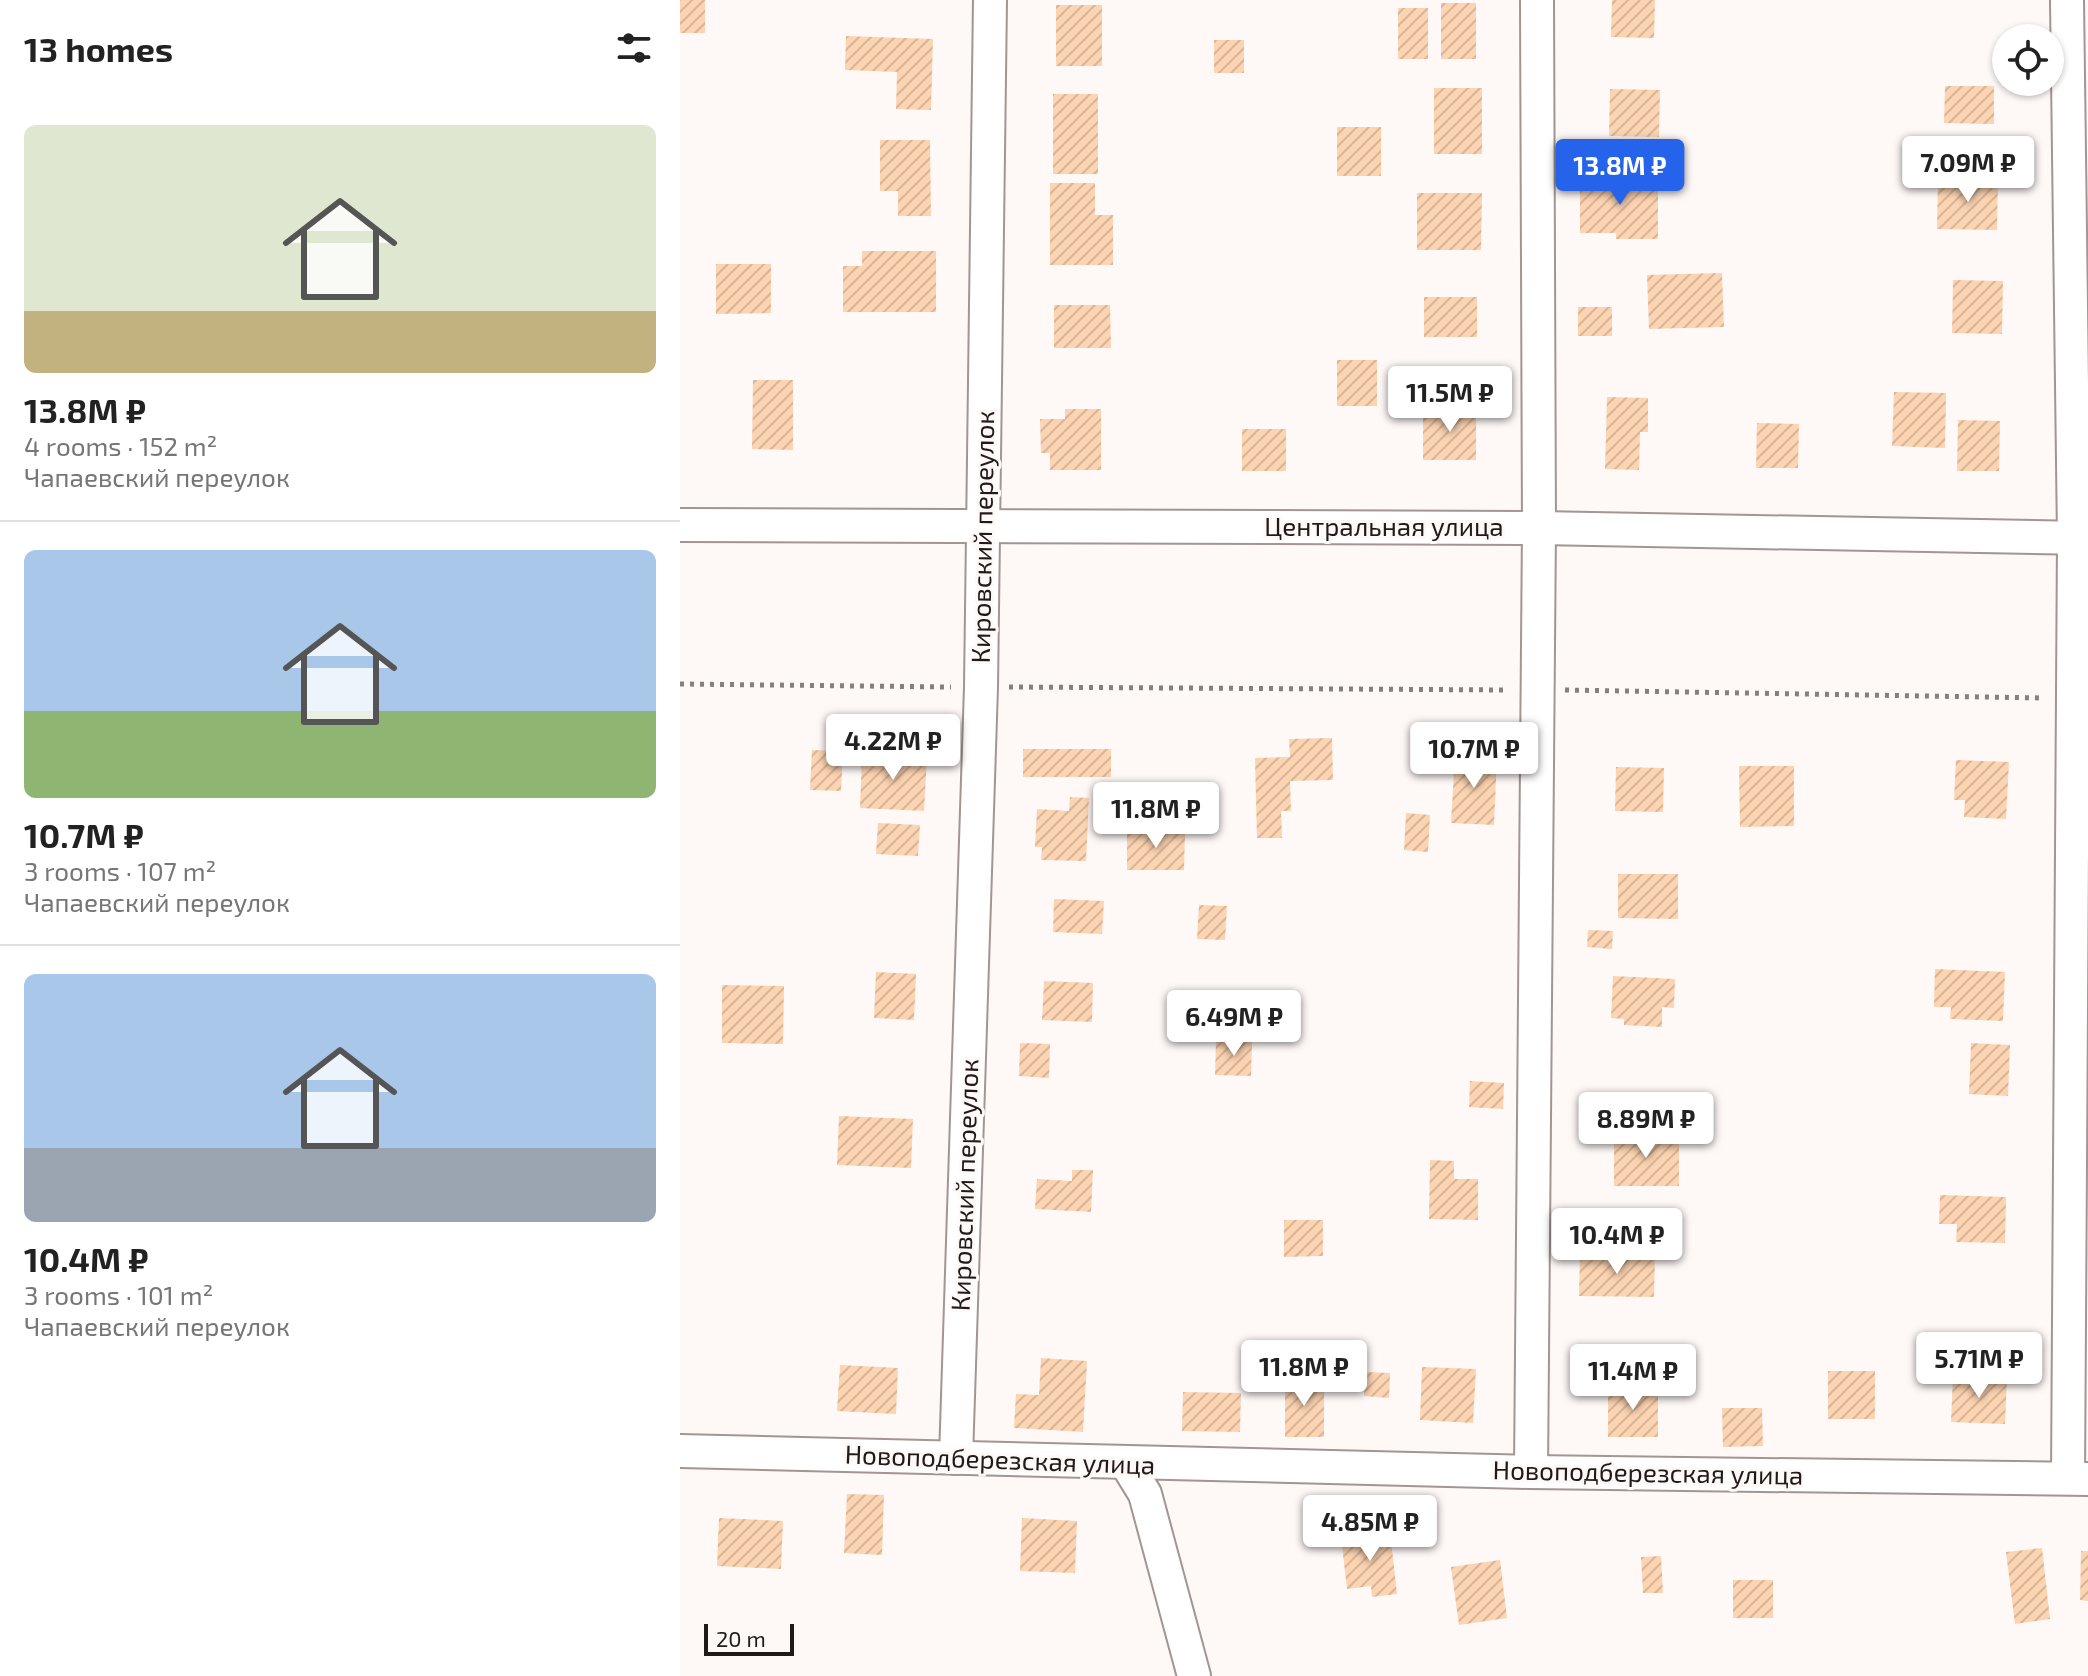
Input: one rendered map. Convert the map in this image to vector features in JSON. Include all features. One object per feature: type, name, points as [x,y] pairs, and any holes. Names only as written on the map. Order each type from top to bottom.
[{"type":"street","name":"Кировский переулок","points":[[956,1458],[981,687],[990,0]]},
{"type":"street","points":[[1531,1472],[1539,528],[1537,0]]},
{"type":"street","points":[[2067,0],[2081,538],[2073,699],[2078,1479]]},
{"type":"street","name":"Центральная улица","points":[[680,525],[1539,528],[2081,538]]},
{"type":"street","name":"Новоподберезская улица","points":[[680,1451],[1531,1472],[2078,1479]]},
{"type":"street","points":[[1126,1463],[1145,1494],[1194,1676]]},
{"type":"path","points":[[680,684],[1538,690],[2073,699]]},
{"type":"building","points":[[680,0],[705,0],[705,33],[680,33]]},
{"type":"building","points":[[1612,0],[1655,0],[1654,38],[1611,37]]},
{"type":"building","points":[[1441,3],[1476,3],[1476,59],[1441,59]]},
{"type":"building","points":[[1056,5],[1102,5],[1102,66],[1056,66]]},
{"type":"building","points":[[1398,8],[1428,8],[1428,59],[1398,59]]},
{"type":"building","points":[[846,36],[933,39],[931,110],[896,109],[897,72],[845,70]]},
{"type":"building","points":[[1214,40],[1244,40],[1244,73],[1214,73]]},
{"type":"building","points":[[1945,86],[1992,86],[1994,124],[1944,123]]},
{"type":"building","points":[[1434,88],[1482,88],[1482,154],[1434,154]]},
{"type":"building","points":[[1610,89],[1660,90],[1659,137],[1609,136]]},
{"type":"building","points":[[1053,94],[1098,94],[1098,174],[1053,174]]},
{"type":"building","points":[[1337,127],[1381,127],[1381,176],[1337,176]]},
{"type":"building","points":[[880,140],[930,140],[931,216],[898,216],[898,191],[880,191]]},
{"type":"building","points":[[1580,177],[1658,177],[1658,239],[1616,239],[1616,233],[1580,233]]},
{"type":"building","points":[[1938,178],[1998,179],[1997,230],[1937,229]]},
{"type":"building","points":[[1050,183],[1095,183],[1095,215],[1113,215],[1113,265],[1050,265]]},
{"type":"building","points":[[1417,193],[1482,193],[1481,250],[1417,250]]},
{"type":"building","points":[[862,251],[936,251],[936,312],[843,312],[843,266],[862,266]]},
{"type":"building","points":[[716,264],[771,264],[771,313],[716,314]]},
{"type":"building","points":[[1722,273],[1724,327],[1649,329],[1647,275]]},
{"type":"building","points":[[1953,280],[2003,281],[2002,334],[1952,333]]},
{"type":"building","points":[[1424,297],[1477,297],[1477,337],[1424,337]]},
{"type":"building","points":[[1054,305],[1110,305],[1111,348],[1054,348]]},
{"type":"building","points":[[1578,307],[1612,307],[1612,336],[1578,336]]},
{"type":"building","points":[[1337,360],[1377,360],[1377,406],[1337,406]]},
{"type":"building","points":[[753,380],[793,380],[793,450],[752,449]]},
{"type":"building","points":[[1894,392],[1946,393],[1945,448],[1892,446]]},
{"type":"building","points":[[1607,397],[1648,398],[1648,432],[1640,432],[1639,470],[1605,469]]},
{"type":"building","points":[[1065,409],[1101,409],[1101,470],[1050,470],[1050,453],[1041,453],[1040,419],[1065,419]]},
{"type":"building","points":[[1423,409],[1476,409],[1476,460],[1423,460]]},
{"type":"building","points":[[1958,420],[2000,421],[1999,471],[1957,471]]},
{"type":"building","points":[[1757,423],[1799,424],[1798,468],[1756,468]]},
{"type":"building","points":[[1242,429],[1286,429],[1286,471],[1242,471]]},
{"type":"building","points":[[1332,738],[1333,780],[1290,781],[1291,811],[1281,811],[1282,838],[1257,838],[1255,758],[1290,757],[1289,739]]},
{"type":"building","points":[[1023,749],[1111,749],[1111,777],[1023,777]]},
{"type":"building","points":[[812,750],[843,751],[841,791],[810,790]]},
{"type":"building","points":[[862,754],[927,757],[924,811],[860,808]]},
{"type":"building","points":[[1455,755],[1497,757],[1494,825],[1451,823]]},
{"type":"building","points":[[1956,760],[2009,762],[2006,819],[1964,817],[1965,800],[1954,800]]},
{"type":"building","points":[[1739,766],[1794,766],[1794,826],[1740,827]]},
{"type":"building","points":[[1616,767],[1664,768],[1663,812],[1615,811]]},
{"type":"building","points":[[1070,797],[1089,798],[1086,861],[1041,860],[1042,847],[1035,847],[1037,809],[1069,811]]},
{"type":"building","points":[[1406,813],[1430,815],[1428,852],[1404,850]]},
{"type":"building","points":[[878,823],[920,825],[918,856],[876,854]]},
{"type":"building","points":[[1127,830],[1185,831],[1184,870],[1127,870]]},
{"type":"building","points":[[1618,874],[1678,874],[1678,919],[1618,918]]},
{"type":"building","points":[[1054,899],[1104,901],[1102,934],[1053,932]]},
{"type":"building","points":[[1199,905],[1227,906],[1225,940],[1197,939]]},
{"type":"building","points":[[1588,930],[1613,931],[1612,949],[1587,947]]},
{"type":"building","points":[[1935,969],[2005,972],[2003,1021],[1950,1019],[1951,1007],[1934,1007]]},
{"type":"building","points":[[876,972],[916,974],[914,1020],[874,1018]]},
{"type":"building","points":[[1613,976],[1675,979],[1674,1008],[1662,1007],[1662,1027],[1624,1025],[1624,1019],[1611,1018]]},
{"type":"building","points":[[1044,981],[1093,983],[1092,1022],[1042,1020]]},
{"type":"building","points":[[722,985],[784,986],[783,1044],[722,1043]]},
{"type":"building","points":[[1216,1041],[1252,1042],[1251,1076],[1215,1075]]},
{"type":"building","points":[[1020,1043],[1050,1044],[1049,1078],[1019,1076]]},
{"type":"building","points":[[1971,1043],[2010,1045],[2008,1096],[1969,1094]]},
{"type":"building","points":[[1470,1081],[1504,1083],[1503,1109],[1469,1107]]},
{"type":"building","points":[[839,1116],[913,1119],[911,1168],[837,1165]]},
{"type":"building","points":[[1614,1133],[1679,1133],[1679,1186],[1614,1186]]},
{"type":"building","points":[[1430,1160],[1454,1161],[1454,1179],[1478,1179],[1478,1220],[1429,1219]]},
{"type":"building","points":[[1072,1170],[1093,1170],[1091,1212],[1035,1209],[1037,1179],[1072,1181]]},
{"type":"building","points":[[1940,1195],[2006,1197],[2005,1243],[1956,1242],[1957,1224],[1939,1224]]},
{"type":"building","points":[[1589,1219],[1628,1219],[1629,1244],[1589,1244]]},
{"type":"building","points":[[1284,1220],[1323,1220],[1323,1256],[1284,1257]]},
{"type":"building","points":[[1580,1255],[1655,1256],[1654,1297],[1579,1296]]},
{"type":"building","points":[[1041,1358],[1087,1361],[1083,1432],[1014,1428],[1016,1394],[1039,1395]]},
{"type":"building","points":[[840,1365],[898,1368],[896,1414],[837,1411]]},
{"type":"building","points":[[1422,1367],[1476,1369],[1473,1423],[1420,1420]]},
{"type":"building","points":[[1828,1371],[1875,1371],[1875,1419],[1828,1419]]},
{"type":"building","points":[[1365,1372],[1390,1373],[1389,1398],[1364,1396]]},
{"type":"building","points":[[1953,1376],[2007,1378],[2005,1424],[1951,1422]]},
{"type":"building","points":[[1285,1379],[1324,1379],[1324,1437],[1285,1437]]},
{"type":"building","points":[[1608,1386],[1658,1386],[1658,1437],[1608,1437]]},
{"type":"building","points":[[1183,1392],[1241,1393],[1240,1432],[1182,1431]]},
{"type":"building","points":[[1722,1408],[1762,1408],[1763,1446],[1723,1447]]},
{"type":"building","points":[[847,1494],[884,1495],[882,1555],[844,1553]]},
{"type":"building","points":[[719,1518],[783,1521],[781,1569],[717,1566]]},
{"type":"building","points":[[1022,1518],[1077,1521],[1075,1573],[1020,1571]]},
{"type":"building","points":[[1390,1532],[1397,1594],[1372,1597],[1371,1586],[1347,1589],[1341,1537]]},
{"type":"building","points":[[2042,1548],[2050,1619],[2015,1624],[2006,1552]]},
{"type":"building","points":[[2081,1551],[2088,1551],[2088,1601],[2080,1600]]},
{"type":"building","points":[[1661,1556],[1663,1593],[1643,1593],[1641,1557]]},
{"type":"building","points":[[1500,1560],[1507,1618],[1459,1625],[1451,1567]]},
{"type":"building","points":[[1733,1580],[1773,1580],[1773,1618],[1733,1618]]}]
